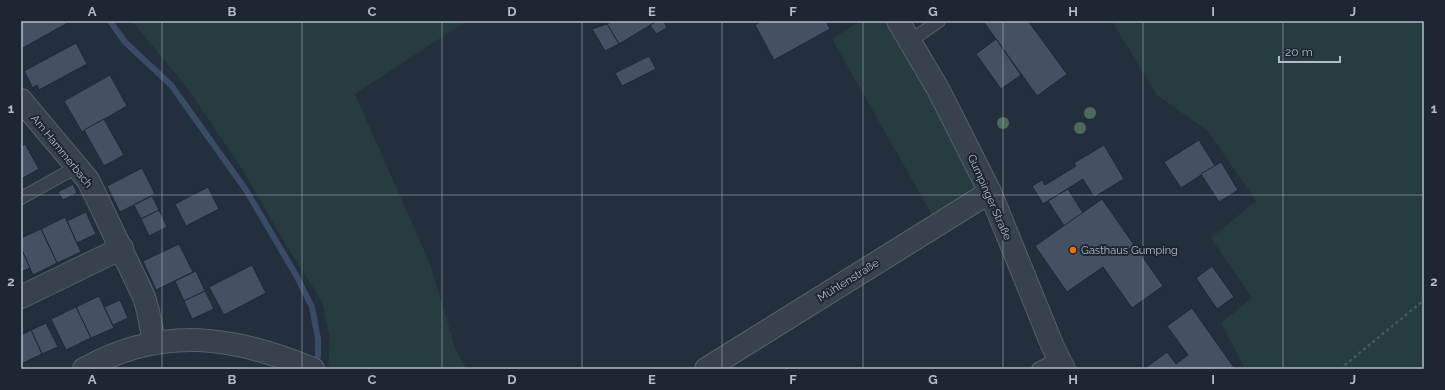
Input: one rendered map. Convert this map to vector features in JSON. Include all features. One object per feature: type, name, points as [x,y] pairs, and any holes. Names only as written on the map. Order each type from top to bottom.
[{"type":"street","name":"Gumpinger Straße","points":[[898,21],[938,89],[990,192],[1061,364]]},
{"type":"street","name":"Am Hammerbach","points":[[21,100],[88,180],[122,248],[144,297],[154,342]]},
{"type":"street","name":"Mühlenstraße","points":[[706,369],[990,192]]},
{"type":"street","points":[[21,297],[122,248]]},
{"type":"street","points":[[84,369],[99,360],[154,342],[189,339],[224,342],[249,347],[308,367]]},
{"type":"lane","points":[[910,41],[939,21]]},
{"type":"lane","points":[[21,198],[77,167]]},
{"type":"lane","name":"Gumpinger Straße","points":[[1038,369],[1061,364]]},
{"type":"path","points":[[1340,369],[1424,300]]},
{"type":"green space","points":[[132,21],[467,21],[355,94],[431,266],[456,351],[467,369],[328,369],[330,338],[322,301],[291,253],[242,169],[188,89]]},
{"type":"green space","points":[[860,21],[898,21],[990,192],[938,225],[832,39]]},
{"type":"green space","points":[[1112,21],[1424,21],[1424,369],[1245,369],[1221,323],[1252,298],[1211,238],[1256,201],[1208,131],[1157,95]]},
{"type":"building","points":[[21,21],[71,21],[21,49]]},
{"type":"building","points":[[613,21],[657,21],[619,44],[607,24]]},
{"type":"building","points":[[657,21],[664,21],[667,28],[656,34],[650,25]]},
{"type":"building","points":[[762,21],[826,21],[830,29],[774,60],[755,25]]},
{"type":"building","points":[[983,21],[1028,21],[1067,74],[1037,96]]},
{"type":"building","points":[[607,24],[619,44],[605,51],[592,29]]},
{"type":"building","points":[[996,39],[1021,75],[1001,89],[976,54]]},
{"type":"building","points":[[76,43],[87,64],[39,90],[37,85],[33,88],[24,71]]},
{"type":"building","points":[[649,56],[656,69],[622,86],[615,73]]},
{"type":"building","points":[[110,75],[127,106],[82,132],[64,101]]},
{"type":"building","points":[[104,119],[124,155],[104,166],[84,130]]},
{"type":"building","points":[[1199,140],[1215,166],[1181,188],[1164,162]]},
{"type":"building","points":[[25,144],[39,169],[21,179],[21,147]]},
{"type":"building","points":[[1104,145],[1124,179],[1094,197],[1083,179],[1043,204],[1032,186],[1042,180],[1045,185],[1076,166],[1074,163]]},
{"type":"building","points":[[1221,162],[1238,190],[1219,202],[1201,174]]},
{"type":"building","points":[[142,168],[155,194],[120,212],[107,186]]},
{"type":"building","points":[[73,184],[77,193],[63,200],[58,192]]},
{"type":"building","points":[[208,187],[219,209],[186,226],[175,204]]},
{"type":"building","points":[[1068,189],[1083,213],[1064,226],[1048,201]]},
{"type":"building","points":[[152,196],[159,210],[141,219],[134,205]]},
{"type":"building","points":[[1102,199],[1163,286],[1132,308],[1103,267],[1067,292],[1035,246]]},
{"type":"building","points":[[159,210],[167,227],[149,236],[141,219]]},
{"type":"building","points":[[86,212],[96,234],[77,243],[67,221]]},
{"type":"building","points":[[65,217],[81,252],[57,263],[41,229]]},
{"type":"building","points":[[41,229],[57,263],[33,275],[21,248],[21,238]]},
{"type":"building","points":[[179,244],[193,272],[156,290],[143,261]]},
{"type":"building","points":[[21,248],[30,268],[21,272]]},
{"type":"building","points":[[252,265],[266,293],[224,315],[209,287]]},
{"type":"building","points":[[1212,266],[1234,297],[1217,309],[1196,278]]},
{"type":"building","points":[[196,271],[205,291],[184,301],[175,281]]},
{"type":"building","points":[[205,291],[214,309],[192,319],[184,301]]},
{"type":"building","points":[[99,296],[114,328],[91,338],[76,307]]},
{"type":"building","points":[[120,300],[128,318],[113,325],[104,307]]},
{"type":"building","points":[[76,307],[91,338],[66,350],[51,319]]},
{"type":"building","points":[[1192,308],[1235,369],[1144,369],[1167,352],[1176,364],[1188,355],[1167,326]]},
{"type":"building","points":[[46,323],[58,347],[42,354],[31,330]]},
{"type":"building","points":[[31,330],[42,354],[23,363],[21,358],[21,335]]},
{"type":"waterway","points":[[110,21],[125,42],[171,85],[246,190],[296,275],[312,307],[318,339],[316,366]]},
{"type":"place","name":"Gasthaus Gumping","points":[[1073,250]]}]
